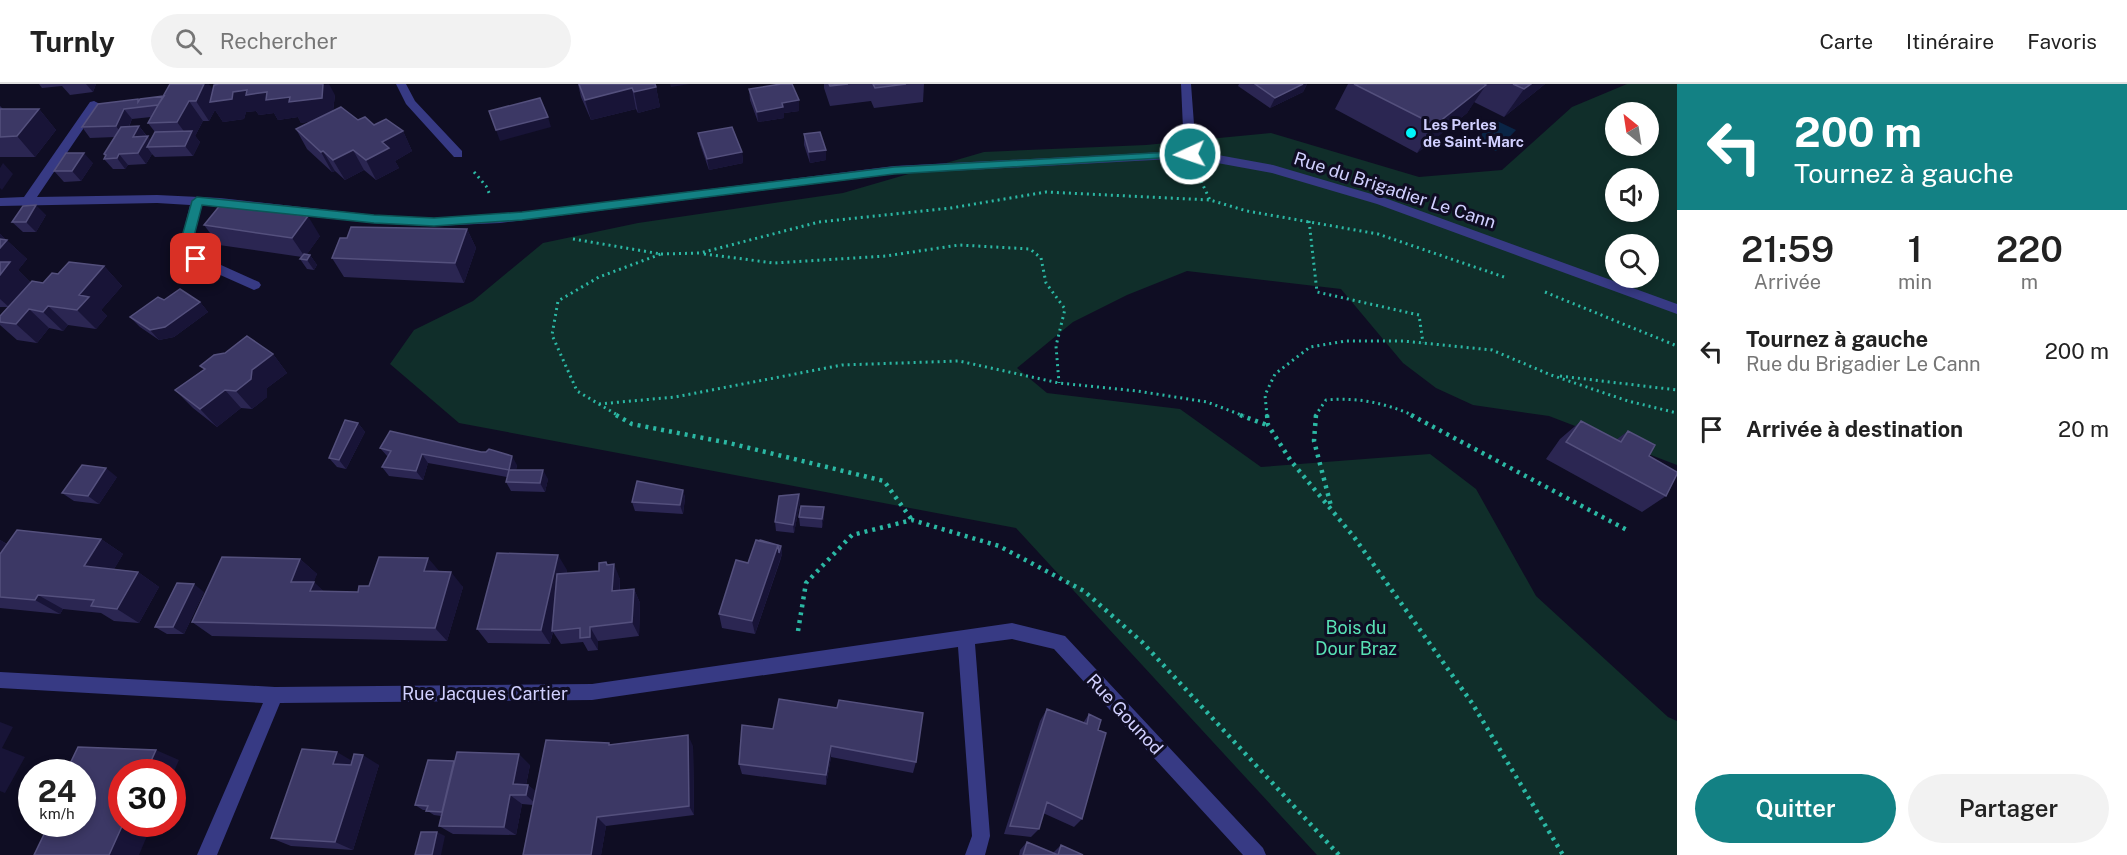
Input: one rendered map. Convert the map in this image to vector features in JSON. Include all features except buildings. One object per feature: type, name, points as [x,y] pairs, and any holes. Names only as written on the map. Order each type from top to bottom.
[{"type":"street","points":[[401,84],[410,102],[458,154]]},
{"type":"street","points":[[1186,84],[1190,154]]},
{"type":"street","points":[[27,202],[94,104]]},
{"type":"street","name":"Rue du Brigadier Le Cann","points":[[0,202],[157,199],[374,219],[434,222],[500,219],[894,170],[1190,154],[1273,169],[1381,201],[1677,309]]},
{"type":"street","points":[[197,201],[187,240],[196,259],[254,285]]},
{"type":"street","name":"Rue Gounod","points":[[966,638],[1012,631],[1059,642],[1256,855]]},
{"type":"street","points":[[966,638],[981,836],[975,855]]},
{"type":"street","name":"Rue Jacques Cartier","points":[[0,680],[275,694],[592,692],[966,638]]},
{"type":"street","points":[[207,855],[275,694]]},
{"type":"path","points":[[458,154],[486,186],[500,219]]},
{"type":"path","points":[[700,253],[819,222],[951,208],[1046,192],[1210,200],[1247,211],[1378,234],[1510,279]]},
{"type":"path","points":[[1309,221],[1317,292],[1419,315],[1423,343]]},
{"type":"path","points":[[572,239],[661,254],[700,253],[774,263],[886,256],[958,245],[1030,249],[1041,258],[1046,283],[1065,309],[1056,346],[1059,383]]},
{"type":"path","points":[[661,254],[599,277],[558,301],[552,335],[577,391],[632,424],[729,443],[884,481],[912,520]]},
{"type":"path","points":[[1542,291],[1677,345]]},
{"type":"path","points":[[1563,855],[1472,703],[1361,546],[1291,461],[1268,425],[1265,395],[1275,374],[1310,347],[1346,341],[1423,343],[1492,350],[1551,375],[1628,401],[1677,413]]},
{"type":"path","points":[[598,404],[675,397],[842,365],[959,361],[1059,383],[1137,391],[1207,402],[1268,425]]},
{"type":"path","points":[[1551,375],[1677,390]]},
{"type":"path","points":[[1332,510],[1314,441],[1314,417],[1326,400],[1342,396],[1381,403],[1445,431],[1627,530]]},
{"type":"green space","name":"Bois du Dour Braz","points":[[1627,84],[1677,84],[1677,465],[1549,416],[1473,405],[1436,388],[1403,363],[1341,289],[1187,271],[1127,295],[1073,322],[1017,368],[1047,393],[1180,409],[1261,467],[1430,454],[1476,489],[1536,596],[1668,717],[1677,721],[1677,855],[1317,855],[1016,528],[459,423],[390,364],[414,330],[473,301],[543,243],[638,223],[843,193],[984,152],[1146,145],[1271,133],[1419,177],[1502,170],[1572,107]]},
{"type":"water","points":[[1495,120],[1516,130],[1496,151],[1475,141]]},
{"type":"place","name":"Les Perles de Saint-Marc","points":[[1411,133]]},
{"type":"route","points":[[196,259],[187,240],[197,201],[374,219],[434,222],[500,219],[894,170],[1190,154]]}]
